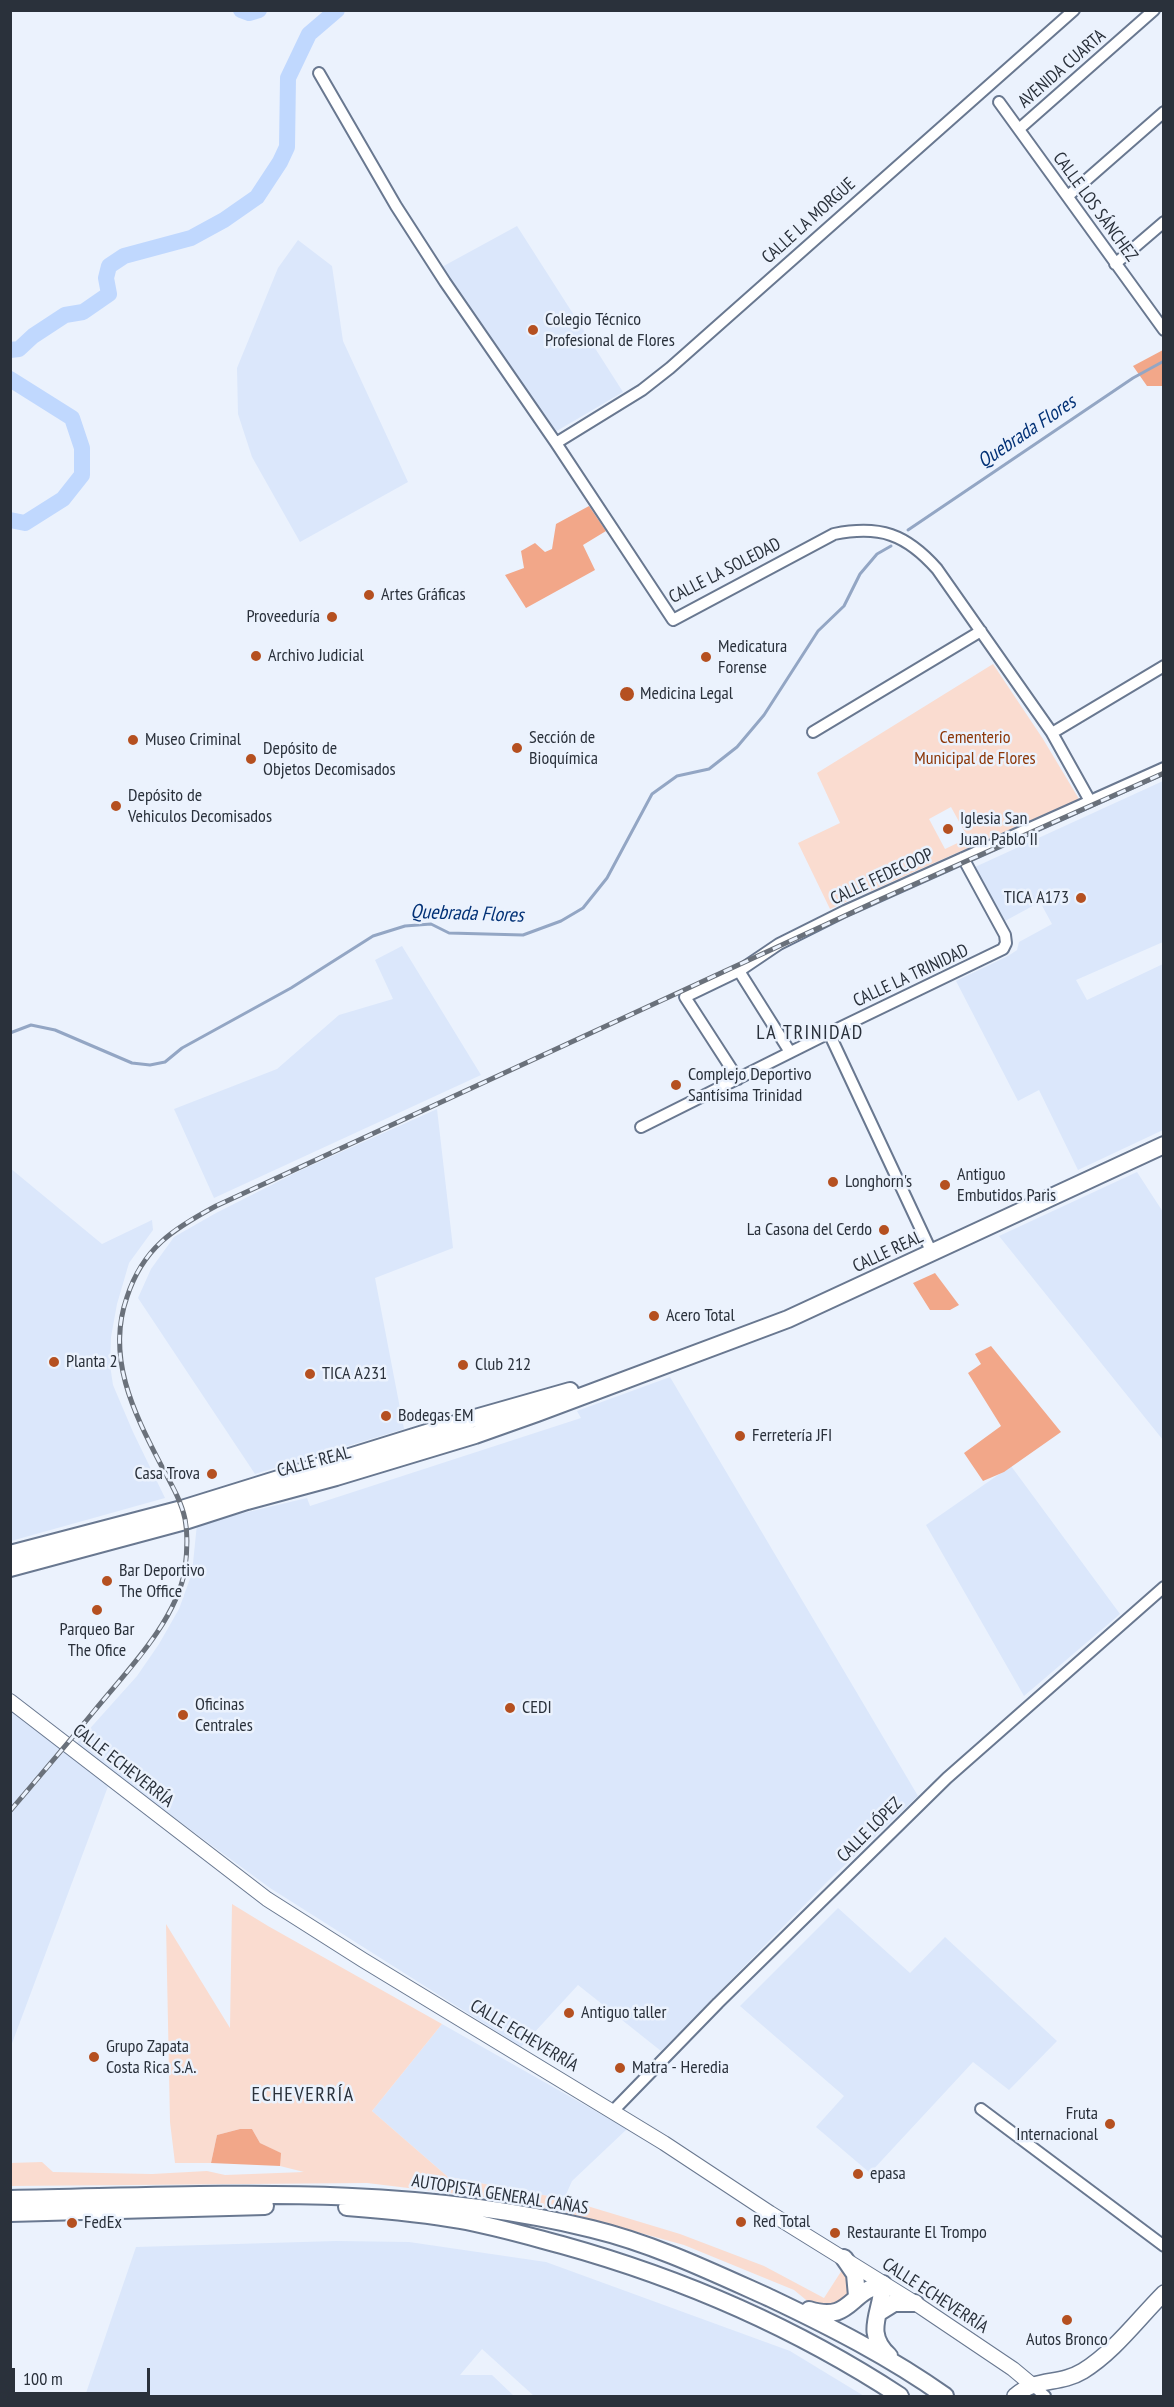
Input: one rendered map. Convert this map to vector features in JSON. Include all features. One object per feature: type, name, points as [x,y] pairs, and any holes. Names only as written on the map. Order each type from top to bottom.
[{"type":"main road","name":"CALLE REAL","points":[[10,1568],[185,1521],[247,1500],[336,1477],[475,1435],[788,1320],[1164,1145]]},
{"type":"main road","name":"CALLE REAL","points":[[10,1556],[76,1536],[182,1509],[437,1429],[555,1395],[624,1380]]},
{"type":"main road","points":[[437,1429],[475,1435],[482,1426],[510,1408]]},
{"type":"main road","name":"AUTOPISTA GENERAL CAÑAS","points":[[10,2199],[293,2194],[412,2201],[496,2211],[591,2229],[645,2245],[719,2275],[826,2325],[898,2364],[945,2397]]},
{"type":"main road","name":"AUTOPISTA GENERAL CAÑAS","points":[[10,2213],[291,2205],[403,2212],[506,2229],[640,2268],[708,2294],[835,2357],[900,2397]]},
{"type":"main road","points":[[844,2258],[855,2274],[857,2296]]},
{"type":"main road","points":[[719,2275],[787,2298],[820,2313],[836,2313],[843,2310],[857,2296],[872,2286],[883,2284],[875,2324],[878,2344],[898,2364]]},
{"type":"main road","points":[[1015,2397],[1031,2385],[1066,2379],[1083,2371],[1100,2358],[1164,2293]]},
{"type":"main road","points":[[878,2313],[894,2303],[915,2303]]},
{"type":"street","name":"CALLE LA MORGUE","points":[[556,443],[642,390],[670,368],[1074,10]]},
{"type":"street","name":"AVENIDA CUARTA","points":[[1019,129],[1154,10]]},
{"type":"street","name":"CALLE LA SOLEDAD","points":[[319,73],[387,190],[445,282],[556,443],[673,620],[834,534],[866,530],[890,534],[917,548],[937,569],[1052,733],[1090,801]]},
{"type":"street","name":"CALLE LOS SÁNCHEZ","points":[[999,102],[1164,330]]},
{"type":"street","points":[[1068,196],[1164,112]]},
{"type":"street","points":[[1116,264],[1164,222]]},
{"type":"street","points":[[813,732],[981,631]]},
{"type":"street","points":[[1052,733],[1164,666]]},
{"type":"street","name":"CALLE FEDECOOP","points":[[738,1079],[685,997],[739,970],[798,934],[1164,768]]},
{"type":"street","name":"CALLE LA TRINIDAD","points":[[829,1033],[991,957],[1003,949],[1006,943],[1005,935],[963,858]]},
{"type":"street","points":[[739,970],[790,1052]]},
{"type":"street","points":[[641,1127],[829,1033],[932,1253]]},
{"type":"street","name":"CALLE LÓPEZ","points":[[614,2110],[718,2002],[947,1778],[1164,1587]]},
{"type":"street","name":"CALLE ECHEVERRÍA","points":[[10,1701],[267,1899],[363,1960],[614,2110],[915,2303],[1013,2369],[1031,2385]]},
{"type":"street","points":[[981,2109],[1164,2246]]},
{"type":"street","points":[[1031,2385],[1045,2397]]},
{"type":"shaded area","name":"Colegio Técnico Profesional de Flores","points":[[517,226],[623,392],[555,432],[440,268]]},
{"type":"shaded area","points":[[298,240],[332,266],[343,341],[408,482],[300,542],[252,457],[238,414],[237,368],[278,268]]},
{"type":"shaded area","points":[[1163,350],[1163,386],[1147,386],[1133,366]]},
{"type":"shaded area","points":[[589,506],[606,531],[583,545],[595,570],[526,608],[505,575],[524,568],[521,551],[535,543],[545,552],[552,549],[556,524]]},
{"type":"shaded area","points":[[1163,781],[1163,942],[1076,980],[1087,1000],[1163,964],[1163,1130],[1078,1170],[1039,1090],[1018,1101],[956,981],[1008,956],[1017,950],[1019,942],[1052,924],[1040,902],[1005,921],[975,867]]},
{"type":"shaded area","points":[[402,946],[481,1075],[214,1198],[174,1109],[277,1069],[339,1015],[393,999],[375,960]]},
{"type":"shaded area","points":[[437,1109],[453,1248],[375,1278],[404,1429],[255,1474],[138,1298],[151,1269],[174,1237],[216,1213],[301,1170]]},
{"type":"shaded area","points":[[10,1168],[102,1244],[152,1220],[153,1230],[129,1263],[117,1304],[111,1337],[110,1365],[113,1385],[165,1498],[11,1541]]},
{"type":"shaded area","points":[[1137,1172],[1163,1212],[1163,1440],[999,1236]]},
{"type":"shaded area","points":[[935,1273],[959,1305],[950,1310],[930,1310],[913,1283]]},
{"type":"shaded area","points":[[991,1346],[1061,1432],[1004,1472],[983,1481],[964,1453],[1001,1426],[968,1373],[981,1364],[975,1354]]},
{"type":"shaded area","points":[[670,1377],[918,1796],[829,1880],[661,2051],[578,1985],[521,2047],[270,1888],[113,1773],[11,2046],[11,1708],[68,1753],[137,1676],[179,1609],[192,1573],[197,1524],[307,1498],[310,1506],[581,1418],[577,1411]]},
{"type":"shaded area","points":[[1011,1466],[1120,1614],[1024,1696],[926,1525]]},
{"type":"shaded area","points":[[838,1908],[910,1973],[945,1937],[1057,2041],[1009,2090],[973,2062],[870,2173],[816,2127],[844,2096],[740,2006]]},
{"type":"shaded area","points":[[442,2024],[627,2129],[572,2181],[564,2199],[448,2177],[372,2111]]},
{"type":"shaded area","points":[[240,2129],[252,2129],[260,2143],[281,2153],[280,2166],[211,2163],[217,2135]]},
{"type":"shaded area","points":[[336,2241],[409,2242],[546,2262],[790,2351],[864,2396],[534,2396],[482,2349],[460,2375],[492,2375],[514,2396],[85,2396],[136,2247]]},
{"type":"green space","name":"Cementerio Municipal de Flores","points":[[993,664],[1043,739],[1079,799],[830,909],[798,843],[840,823],[817,773]],"holes":[[[951,807],[968,838],[945,849],[929,819]]]},
{"type":"green space","points":[[232,1904],[442,2024],[372,2111],[448,2177],[564,2199],[680,2234],[764,2266],[824,2298],[842,2270],[847,2274],[849,2295],[837,2306],[811,2304],[794,2290],[684,2245],[557,2210],[491,2198],[367,2183],[11,2186],[10,2163],[42,2162],[53,2172],[152,2174],[207,2171],[225,2175],[304,2172],[280,2166],[280,2153],[260,2143],[252,2129],[240,2129],[217,2135],[211,2163],[175,2163],[170,2122],[166,1924],[230,2028]]},
{"type":"waterway","points":[[241,10],[249,13],[259,10]]},
{"type":"waterway","points":[[10,350],[19,349],[33,336],[65,315],[83,312],[109,294],[106,278],[109,266],[124,256],[191,238],[224,220],[257,197],[287,147],[288,78],[309,34],[337,10]]},
{"type":"waterway","name":"Quebrada Flores","points":[[908,530],[1133,378],[1164,361]]},
{"type":"waterway","points":[[10,379],[72,418],[82,448],[82,475],[63,499],[25,523],[10,520]]},
{"type":"waterway","name":"Quebrada Flores","points":[[10,1033],[31,1025],[55,1030],[132,1063],[150,1065],[165,1062],[182,1048],[291,988],[373,936],[405,926],[431,924],[449,933],[523,935],[561,921],[583,908],[607,878],[652,794],[677,776],[709,769],[737,747],[764,715],[818,631],[844,606],[860,574],[877,554],[891,546]]},
{"type":"railway","points":[[10,1811],[149,1644],[172,1607],[180,1588],[186,1557],[185,1519],[178,1498],[132,1404],[121,1362],[121,1319],[127,1297],[142,1265],[161,1242],[186,1223],[216,1206],[879,900],[1164,773]]},
{"type":"place","name":"Colegio Técnico Profesional de Flores","points":[[533,330]]},
{"type":"place","name":"Artes Gráficas","points":[[369,595]]},
{"type":"place","name":"Proveeduría","points":[[332,617]]},
{"type":"place","name":"Archivo Judicial","points":[[256,656]]},
{"type":"place","name":"Medicatura Forense","points":[[706,657]]},
{"type":"place","name":"Medicina Legal","points":[[627,694]]},
{"type":"place","name":"Museo Criminal","points":[[133,740]]},
{"type":"place","name":"Sección de Bioquímica","points":[[517,748]]},
{"type":"place","name":"Depósito de Objetos Decomisados","points":[[251,759]]},
{"type":"place","name":"Depósito de Vehiculos Decomisados","points":[[116,806]]},
{"type":"place","name":"Iglesia San Juan Pablo II","points":[[948,829]]},
{"type":"place","name":"TICA A173","points":[[1081,898]]},
{"type":"place","name":"Complejo Deportivo Santísima Trinidad","points":[[676,1085]]},
{"type":"place","name":"Longhorn's","points":[[833,1182]]},
{"type":"place","name":"Antiguo Embutidos Paris","points":[[945,1185]]},
{"type":"place","name":"La Casona del Cerdo","points":[[884,1230]]},
{"type":"place","name":"Acero Total","points":[[654,1316]]},
{"type":"place","name":"Planta 2","points":[[54,1362]]},
{"type":"place","name":"Club 212","points":[[463,1365]]},
{"type":"place","name":"TICA A231","points":[[310,1374]]},
{"type":"place","name":"Bodegas EM","points":[[386,1416]]},
{"type":"place","name":"Ferretería JFI","points":[[740,1436]]},
{"type":"place","name":"Casa Trova","points":[[212,1474]]},
{"type":"place","name":"Bar Deportivo The Office","points":[[107,1581]]},
{"type":"place","name":"Parqueo Bar The Ofice","points":[[97,1610]]},
{"type":"place","name":"CEDI","points":[[510,1708]]},
{"type":"place","name":"Oficinas Centrales","points":[[183,1715]]},
{"type":"place","name":"Antiguo taller","points":[[569,2013]]},
{"type":"place","name":"Grupo Zapata Costa Rica S.A.","points":[[94,2057]]},
{"type":"place","name":"Matra - Heredia","points":[[620,2068]]},
{"type":"place","name":"Fruta Internacional","points":[[1110,2124]]},
{"type":"place","name":"epasa","points":[[858,2174]]},
{"type":"place","name":"Red Total","points":[[741,2222]]},
{"type":"place","name":"FedEx","points":[[72,2223]]},
{"type":"place","name":"Restaurante El Trompo","points":[[835,2233]]},
{"type":"place","name":"Autos Bronco","points":[[1067,2320]]},
{"type":"district","name":"LA TRINIDAD","points":[[810,1033]]},
{"type":"district","name":"ECHEVERRÍA","points":[[303,2095]]}]
